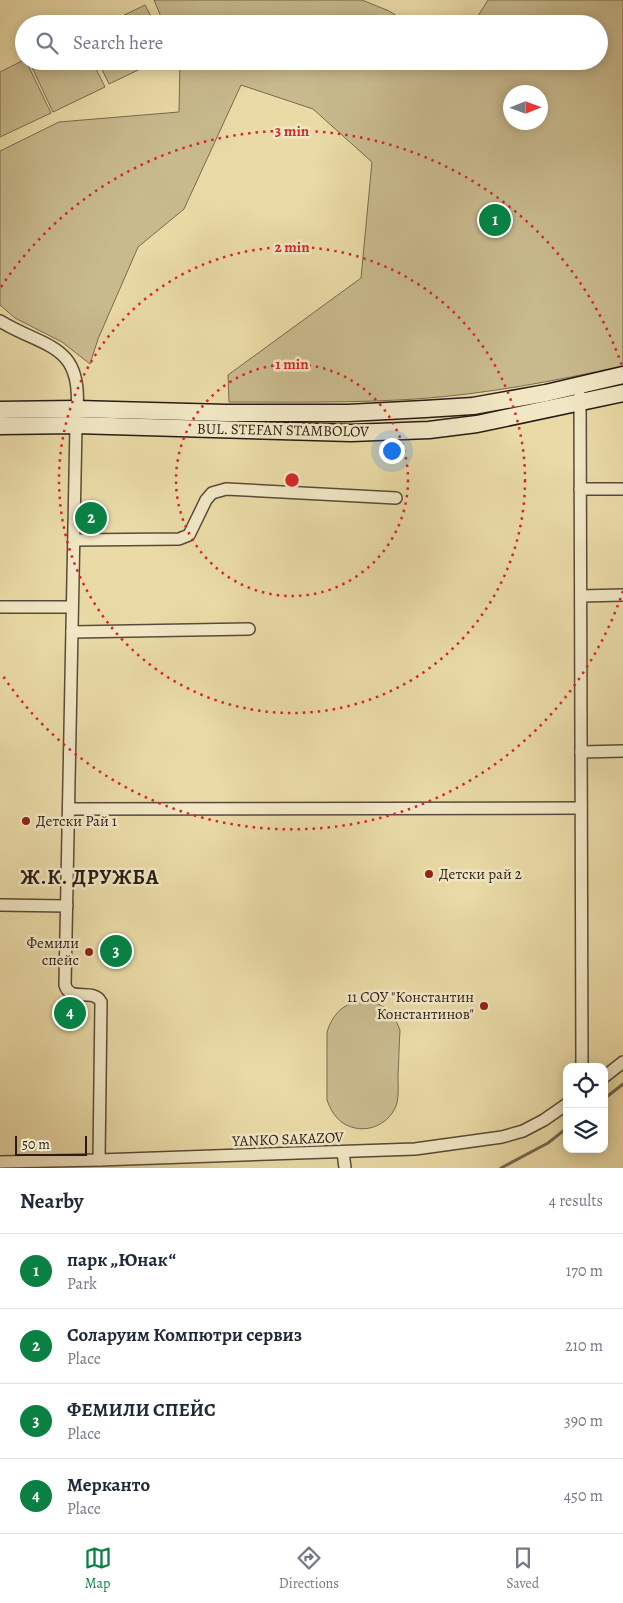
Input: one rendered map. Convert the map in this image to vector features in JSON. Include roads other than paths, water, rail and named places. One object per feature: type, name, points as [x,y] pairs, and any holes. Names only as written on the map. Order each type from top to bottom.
[{"type":"main road","name":"BUL. STEFAN STAMBOLOV","points":[[0,410],[77,409],[226,413],[348,413],[473,406],[580,386],[623,375]]},
{"type":"main road","name":"BUL. STEFAN STAMBOLOV","points":[[0,426],[351,432],[429,430],[477,424],[623,393]]},
{"type":"main road","points":[[76,426],[77,409]]},
{"type":"street","points":[[0,321],[56,349],[69,362],[76,378],[78,392],[77,409]]},
{"type":"street","points":[[580,386],[582,1063]]},
{"type":"street","points":[[76,426],[65,988],[72,994],[96,996],[101,1002],[99,1160]]},
{"type":"street","points":[[74,540],[179,539],[189,535],[206,500],[212,493],[226,489],[396,498]]},
{"type":"street","points":[[580,489],[623,489]]},
{"type":"street","points":[[581,596],[623,595]]},
{"type":"street","points":[[0,607],[72,607]]},
{"type":"street","points":[[72,632],[249,629]]},
{"type":"street","points":[[581,752],[623,751]]},
{"type":"street","points":[[68,809],[581,808]]},
{"type":"street","points":[[0,905],[67,906]]},
{"type":"street","points":[[608,1074],[623,1062]]},
{"type":"street","name":"YANKO SAKAZOV","points":[[0,1162],[415,1149],[502,1137],[523,1131],[563,1107]]},
{"type":"street","points":[[343,1152],[345,1168]]},
{"type":"waterway","points":[[608,1096],[623,1084]]},
{"type":"waterway","points":[[501,1168],[548,1143],[563,1131]]},
{"type":"place","name":"парк „Юнак“","points":[[495,220]]},
{"type":"place","name":"Соларуим Компютри сервиз","points":[[91,518]]},
{"type":"place","name":"Детски Рай 1","points":[[26,821]]},
{"type":"place","name":"Детски рай 2","points":[[429,874]]},
{"type":"place","name":"ФЕМИЛИ СПЕЙС","points":[[116,951]]},
{"type":"place","name":"Фемили спейс","points":[[89,952]]},
{"type":"place","name":"11 СОУ \"Константин Константинов\"","points":[[484,1006]]},
{"type":"place","name":"Мерканто","points":[[70,1013]]},
{"type":"district","name":"Ж.К. ДРУЖБА","points":[[90,877]]}]
